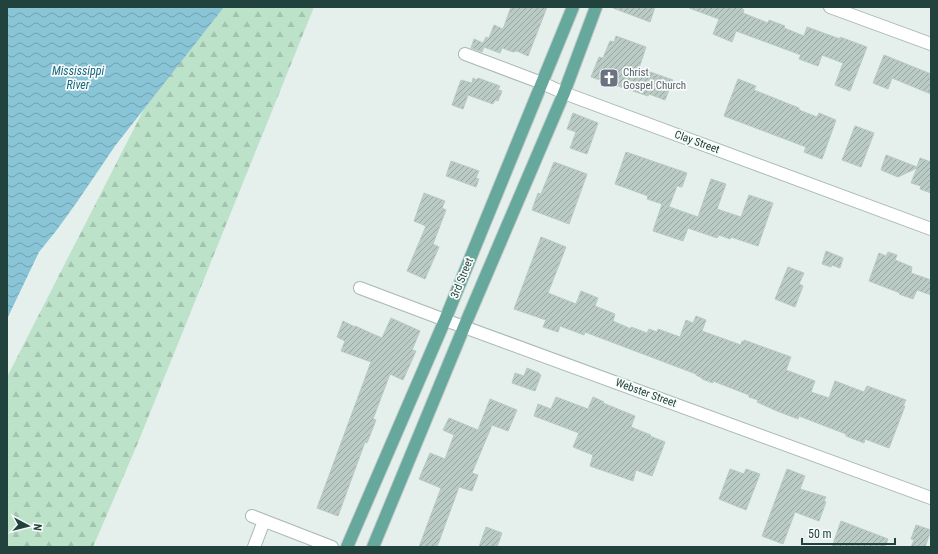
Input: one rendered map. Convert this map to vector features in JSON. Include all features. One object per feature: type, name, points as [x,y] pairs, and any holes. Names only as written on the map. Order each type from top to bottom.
[{"type":"main road","name":"3rd Street","points":[[347,547],[445,320],[573,7]]},
{"type":"main road","name":"3rd Street","points":[[373,547],[464,327],[564,93],[596,7]]},
{"type":"street","points":[[830,7],[931,44]]},
{"type":"street","name":"Clay Street","points":[[464,54],[542,83],[564,93],[931,229]]},
{"type":"street","name":"Webster Street","points":[[360,288],[931,498]]},
{"type":"street","points":[[254,547],[258,518],[332,547]]},
{"type":"green space","points":[[202,7],[314,7],[137,445],[93,547],[7,547],[7,377],[146,105]]},
{"type":"water","name":"Mississippi River","points":[[7,7],[224,7],[115,146],[77,202],[39,252],[7,319]]},
{"type":"building","points":[[511,7],[547,7],[528,56],[517,51],[513,52],[502,48],[500,53],[484,47],[482,52],[471,48],[474,39],[483,43],[486,37],[489,38],[494,25],[503,29]]},
{"type":"building","points":[[613,7],[655,7],[650,22]]},
{"type":"building","points":[[689,7],[743,7],[743,13],[768,23],[769,20],[785,26],[784,28],[804,36],[807,27],[867,47],[850,91],[835,85],[843,63],[822,55],[818,66],[799,59],[801,55],[736,31],[732,42],[713,34],[719,19]]},
{"type":"building","points":[[616,36],[646,47],[639,68],[673,80],[665,100],[649,94],[648,96],[591,77],[599,57],[603,58],[610,41],[614,42]]},
{"type":"building","points":[[884,55],[931,74],[931,94],[892,78],[888,89],[873,83]]},
{"type":"building","points":[[473,78],[477,80],[478,78],[500,86],[498,90],[502,91],[498,101],[495,100],[493,104],[468,95],[463,109],[452,105],[461,80],[472,83]]},
{"type":"building","points":[[738,79],[756,86],[754,90],[799,108],[799,110],[817,117],[819,113],[836,120],[822,159],[804,152],[806,147],[724,116]]},
{"type":"building","points":[[573,113],[598,123],[587,154],[570,148],[576,132],[567,129]]},
{"type":"building","points":[[855,126],[874,133],[861,167],[842,160]]},
{"type":"building","points":[[626,152],[687,173],[682,187],[677,186],[669,207],[698,217],[711,179],[726,184],[717,209],[741,217],[749,195],[773,203],[758,246],[731,237],[730,239],[719,235],[717,238],[688,228],[683,241],[653,231],[662,204],[647,199],[648,196],[615,184]]},
{"type":"building","points":[[886,155],[917,167],[920,158],[931,162],[931,193],[920,189],[921,186],[911,183],[917,168],[898,177],[881,170]]},
{"type":"building","points":[[451,161],[479,171],[476,178],[479,179],[476,187],[446,176]]},
{"type":"building","points":[[554,162],[587,174],[569,224],[532,210],[538,193],[541,194]]},
{"type":"building","points":[[424,193],[445,201],[442,208],[446,210],[433,244],[439,247],[425,279],[407,271],[426,226],[414,221]]},
{"type":"building","points":[[541,237],[566,247],[548,293],[576,304],[581,291],[598,298],[595,306],[615,314],[613,321],[631,329],[631,327],[647,333],[649,329],[657,332],[658,329],[680,337],[686,320],[693,323],[696,316],[706,320],[702,331],[741,345],[742,341],[744,342],[744,340],[791,357],[786,370],[815,381],[811,392],[829,398],[835,381],[864,392],[867,386],[906,400],[889,448],[865,439],[864,443],[846,436],[846,434],[799,416],[798,419],[777,411],[757,402],[758,400],[749,397],[749,395],[713,381],[713,383],[702,379],[696,374],[585,332],[584,335],[560,326],[558,332],[543,327],[546,320],[514,309]]},
{"type":"building","points":[[826,251],[843,258],[840,268],[822,264]]},
{"type":"building","points":[[888,252],[897,255],[895,260],[912,267],[911,273],[931,280],[931,295],[917,290],[913,299],[869,281],[879,253],[886,256]]},
{"type":"building","points":[[788,267],[804,273],[799,284],[803,286],[795,307],[775,299]]},
{"type":"building","points":[[391,318],[420,331],[412,350],[416,351],[403,380],[390,374],[373,419],[376,420],[367,443],[365,442],[338,516],[317,508],[371,362],[341,351],[345,341],[337,337],[343,321],[382,338]]},
{"type":"building","points":[[527,368],[541,375],[535,391],[512,383],[515,373],[524,376]]},
{"type":"building","points":[[556,397],[588,409],[593,397],[604,402],[603,403],[635,416],[631,427],[665,442],[652,476],[636,470],[633,481],[590,466],[593,455],[573,447],[579,433],[534,416],[538,404],[551,409]]},
{"type":"building","points":[[490,399],[517,410],[508,431],[492,425],[472,473],[478,475],[472,491],[459,487],[437,547],[419,547],[441,488],[419,479],[430,453],[445,459],[454,435],[443,430],[449,418],[478,430]]},
{"type":"building","points":[[730,469],[744,474],[746,469],[760,474],[746,510],[719,499]]},
{"type":"building","points":[[787,469],[805,476],[800,489],[826,497],[824,501],[826,502],[819,521],[795,512],[783,544],[762,536]]},
{"type":"building","points":[[841,521],[888,539],[885,547],[832,547]]},
{"type":"building","points":[[916,525],[931,530],[925,547],[911,547],[914,540],[911,539]]},
{"type":"building","points":[[486,527],[502,533],[497,547],[479,547]]},
{"type":"place","name":"Christ Gospel Church","points":[[609,78]]}]
